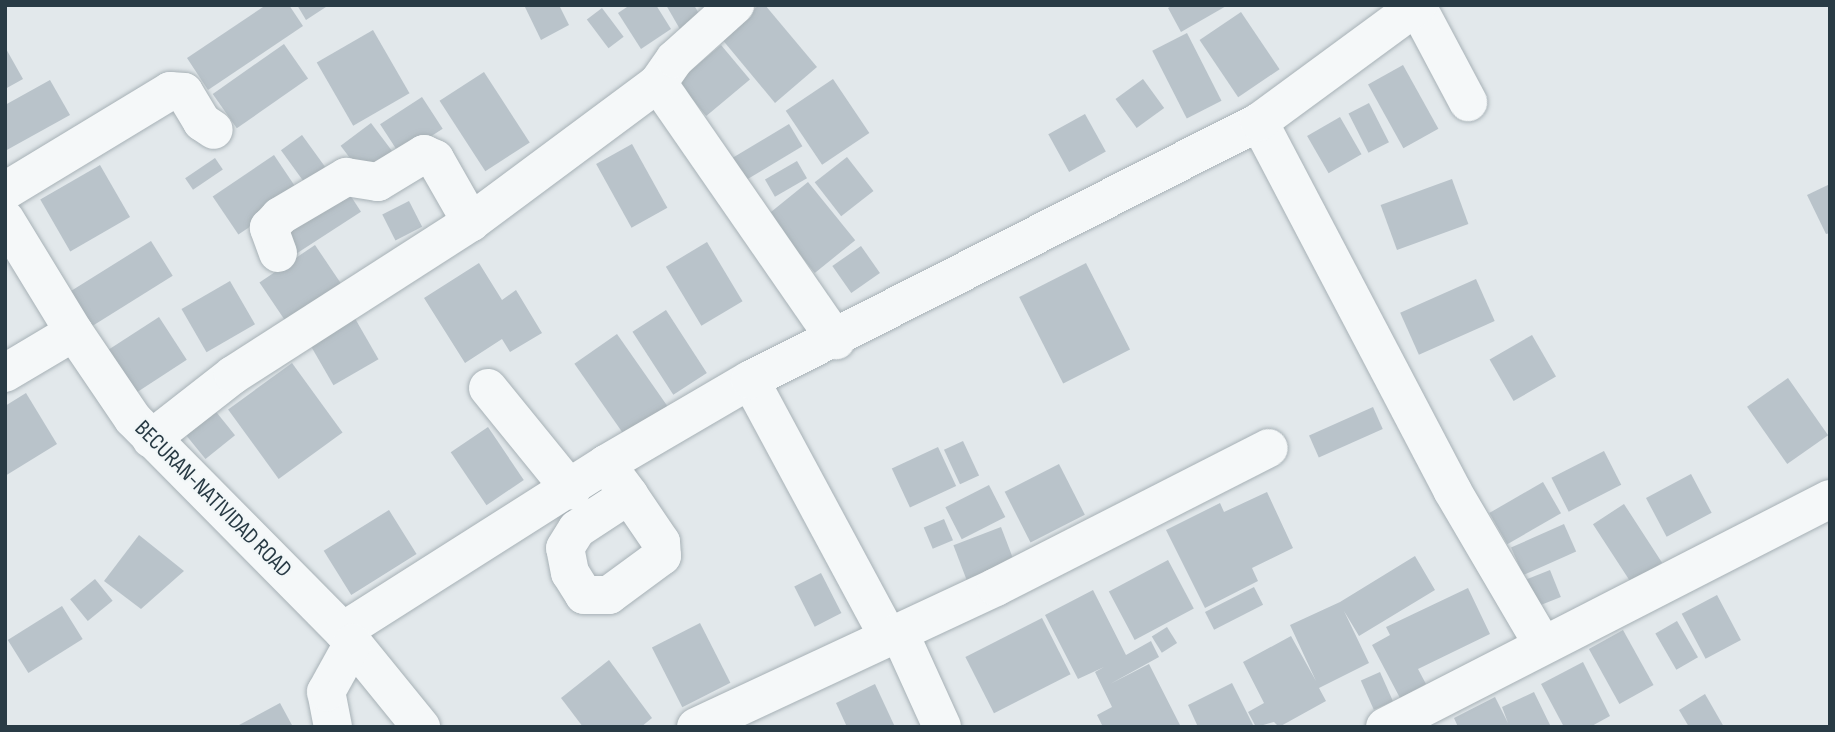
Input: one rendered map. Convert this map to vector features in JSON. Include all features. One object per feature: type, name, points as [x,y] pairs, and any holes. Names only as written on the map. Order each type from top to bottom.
[{"type":"street","points":[[333,727],[326,692],[348,637],[571,490],[606,464],[750,380],[836,340],[1259,122],[1418,6],[1468,102]]},
{"type":"street","points":[[142,429],[233,375],[471,222],[658,83],[675,59],[726,9]]},
{"type":"street","points":[[658,83],[836,340]]},
{"type":"street","points":[[5,191],[170,91],[184,92],[202,122],[214,130]]},
{"type":"street","points":[[1259,122],[1445,478],[1543,645]]},
{"type":"street","points":[[278,253],[269,228],[280,216],[346,177],[378,182],[424,154],[435,159],[471,222]]},
{"type":"street","name":"BECURAN-NATIVIDAD ROAD","points":[[5,219],[74,332],[142,429],[348,637],[421,727]]},
{"type":"street","points":[[5,373],[74,332]]},
{"type":"street","points":[[750,380],[893,634],[942,727]]},
{"type":"street","points":[[488,388],[571,490]]},
{"type":"street","points":[[696,727],[893,634],[1269,448]]},
{"type":"street","points":[[606,464],[629,495]]},
{"type":"street","points":[[1385,727],[1830,499]]},
{"type":"building","points":[[266,5],[289,5],[303,26],[208,90],[187,58]]},
{"type":"building","points":[[297,5],[329,5],[306,20]]},
{"type":"building","points":[[524,5],[559,5],[569,25],[541,40]]},
{"type":"building","points":[[630,5],[656,5],[671,29],[641,49],[618,13]]},
{"type":"building","points":[[666,5],[694,5],[702,19],[681,31]]},
{"type":"building","points":[[759,5],[765,5],[817,67],[775,103],[721,38]]},
{"type":"building","points":[[1173,5],[1228,5],[1181,32],[1168,8]]},
{"type":"building","points":[[602,8],[624,37],[608,48],[587,19]]},
{"type":"building","points":[[1241,12],[1280,69],[1238,97],[1200,40]]},
{"type":"building","points":[[373,30],[410,93],[353,126],[317,62]]},
{"type":"building","points":[[1187,33],[1222,101],[1187,118],[1152,51]]},
{"type":"building","points":[[284,44],[308,78],[237,128],[213,94]]},
{"type":"building","points":[[721,45],[750,79],[706,116],[677,82]]},
{"type":"building","points":[[5,47],[23,79],[5,89]]},
{"type":"building","points":[[1403,65],[1438,129],[1403,148],[1368,84]]},
{"type":"building","points":[[484,72],[530,142],[485,171],[440,101]]},
{"type":"building","points":[[833,79],[869,133],[822,165],[786,111]]},
{"type":"building","points":[[1143,79],[1164,108],[1137,128],[1115,99]]},
{"type":"building","points":[[50,80],[70,115],[5,151],[5,105]]},
{"type":"building","points":[[422,97],[443,129],[401,156],[380,124]]},
{"type":"building","points":[[1369,103],[1389,142],[1368,153],[1349,113]]},
{"type":"building","points":[[1085,114],[1106,152],[1069,172],[1048,134]]},
{"type":"building","points":[[1340,117],[1362,154],[1329,173],[1307,136]]},
{"type":"building","points":[[371,123],[392,151],[362,174],[341,146]]},
{"type":"building","points":[[789,124],[802,146],[742,183],[728,161]]},
{"type":"building","points":[[302,135],[327,169],[306,184],[281,150]]},
{"type":"building","points":[[632,144],[667,208],[632,228],[596,164]]},
{"type":"building","points":[[274,155],[300,193],[238,235],[213,196]]},
{"type":"building","points":[[847,157],[873,191],[841,216],[815,182]]},
{"type":"building","points":[[215,158],[223,170],[193,190],[185,178]]},
{"type":"building","points":[[797,161],[807,178],[775,197],[765,180]]},
{"type":"building","points":[[100,165],[130,217],[70,251],[40,200]]},
{"type":"building","points":[[1452,179],[1468,224],[1397,250],[1381,205]]},
{"type":"building","points":[[808,182],[855,240],[815,273],[768,215]]},
{"type":"building","points":[[343,184],[361,212],[292,256],[274,229]]},
{"type":"building","points":[[1830,184],[1830,233],[1826,234],[1807,195]]},
{"type":"building","points":[[409,201],[422,227],[395,240],[382,215]]},
{"type":"building","points":[[151,241],[173,276],[88,329],[66,294]]},
{"type":"building","points":[[707,242],[743,301],[701,326],[666,267]]},
{"type":"building","points":[[315,245],[345,290],[290,327],[259,282]]},
{"type":"building","points":[[861,246],[880,273],[851,293],[832,266]]},
{"type":"building","points":[[479,263],[502,300],[516,290],[542,333],[510,352],[502,339],[465,363],[424,298]]},
{"type":"building","points":[[1086,263],[1130,349],[1063,383],[1019,297]]},
{"type":"building","points":[[1476,279],[1495,321],[1419,355],[1400,313]]},
{"type":"building","points":[[230,281],[255,324],[207,352],[182,309]]},
{"type":"building","points":[[666,310],[707,373],[673,395],[632,332]]},
{"type":"building","points":[[353,315],[378,359],[333,385],[308,341]]},
{"type":"building","points":[[159,317],[187,360],[133,395],[105,352]]},
{"type":"building","points":[[617,334],[668,407],[625,437],[574,364]]},
{"type":"building","points":[[1532,335],[1556,377],[1514,401],[1490,360]]},
{"type":"building","points":[[292,363],[343,433],[279,479],[228,409]]},
{"type":"building","points":[[1788,378],[1828,435],[1787,464],[1747,407]]},
{"type":"building","points":[[26,393],[57,444],[5,476],[5,406]]},
{"type":"building","points":[[1373,407],[1383,429],[1319,457],[1309,435]]},
{"type":"building","points":[[213,408],[235,435],[205,459],[183,432]]},
{"type":"building","points":[[488,427],[524,480],[486,505],[451,452]]},
{"type":"building","points":[[963,441],[979,475],[960,484],[944,450]]},
{"type":"building","points":[[938,447],[956,486],[910,508],[892,469]]},
{"type":"building","points":[[1604,451],[1621,485],[1569,512],[1551,478]]},
{"type":"building","points":[[1059,464],[1085,515],[1031,542],[1005,492]]},
{"type":"building","points":[[1691,474],[1712,513],[1667,537],[1646,498]]},
{"type":"building","points":[[1543,482],[1561,513],[1507,544],[1489,513]]},
{"type":"building","points":[[989,485],[1005,517],[962,539],[945,507]]},
{"type":"building","points":[[1267,492],[1293,548],[1252,568],[1258,581],[1205,608],[1166,530],[1220,503],[1224,512]]},
{"type":"building","points":[[1624,504],[1662,563],[1631,583],[1593,524]]},
{"type":"building","points":[[389,510],[417,554],[351,595],[324,551]]},
{"type":"building","points":[[944,519],[953,540],[933,549],[924,528]]},
{"type":"building","points":[[1564,524],[1576,551],[1523,575],[1511,548]]},
{"type":"building","points":[[1001,527],[1015,563],[967,582],[953,545]]},
{"type":"building","points":[[139,535],[184,571],[141,609],[104,581]]},
{"type":"building","points":[[1415,556],[1435,590],[1359,636],[1344,611],[1369,663],[1319,688],[1326,701],[1279,727],[1274,722],[1256,727],[1248,712],[1264,703],[1243,662],[1291,636],[1316,681],[1290,625],[1340,602]]},
{"type":"building","points":[[1168,560],[1194,609],[1135,640],[1109,591]]},
{"type":"building","points":[[1550,570],[1561,597],[1538,606],[1527,579]]},
{"type":"building","points":[[821,573],[841,613],[815,627],[794,587]]},
{"type":"building","points":[[95,579],[113,601],[88,621],[70,599]]},
{"type":"building","points":[[1254,587],[1263,605],[1214,630],[1205,612]]},
{"type":"building","points":[[1468,588],[1490,634],[1418,669],[1426,684],[1400,698],[1372,645],[1390,635],[1386,627]]},
{"type":"building","points":[[1093,590],[1126,655],[1151,641],[1159,657],[1110,684],[1149,664],[1181,727],[1103,727],[1097,715],[1112,707],[1095,672],[1104,667],[1078,679],[1045,615]]},
{"type":"building","points":[[1717,595],[1741,640],[1706,659],[1682,614]]},
{"type":"building","points":[[62,606],[83,639],[28,673],[8,640]]},
{"type":"building","points":[[1042,618],[1071,674],[994,713],[965,657]]},
{"type":"building","points":[[1677,621],[1698,657],[1676,670],[1655,634]]},
{"type":"building","points":[[700,623],[730,683],[682,707],[652,648]]},
{"type":"building","points":[[1167,627],[1177,643],[1162,653],[1152,637]]},
{"type":"building","points":[[1623,630],[1654,685],[1619,704],[1589,649]]},
{"type":"building","points":[[609,660],[652,718],[641,727],[583,727],[561,698]]},
{"type":"building","points":[[1583,662],[1610,716],[1590,727],[1564,727],[1541,684]]},
{"type":"building","points":[[1380,672],[1393,701],[1374,710],[1361,681]]},
{"type":"building","points":[[1232,683],[1254,727],[1198,727],[1188,705]]},
{"type":"building","points":[[875,684],[895,727],[847,727],[836,703]]},
{"type":"building","points":[[1534,692],[1551,727],[1458,727],[1454,718],[1495,697],[1508,723],[1502,707]]},
{"type":"building","points":[[1705,694],[1724,727],[1689,727],[1679,710]]},
{"type":"building","points":[[280,703],[293,727],[240,727],[239,725]]}]
